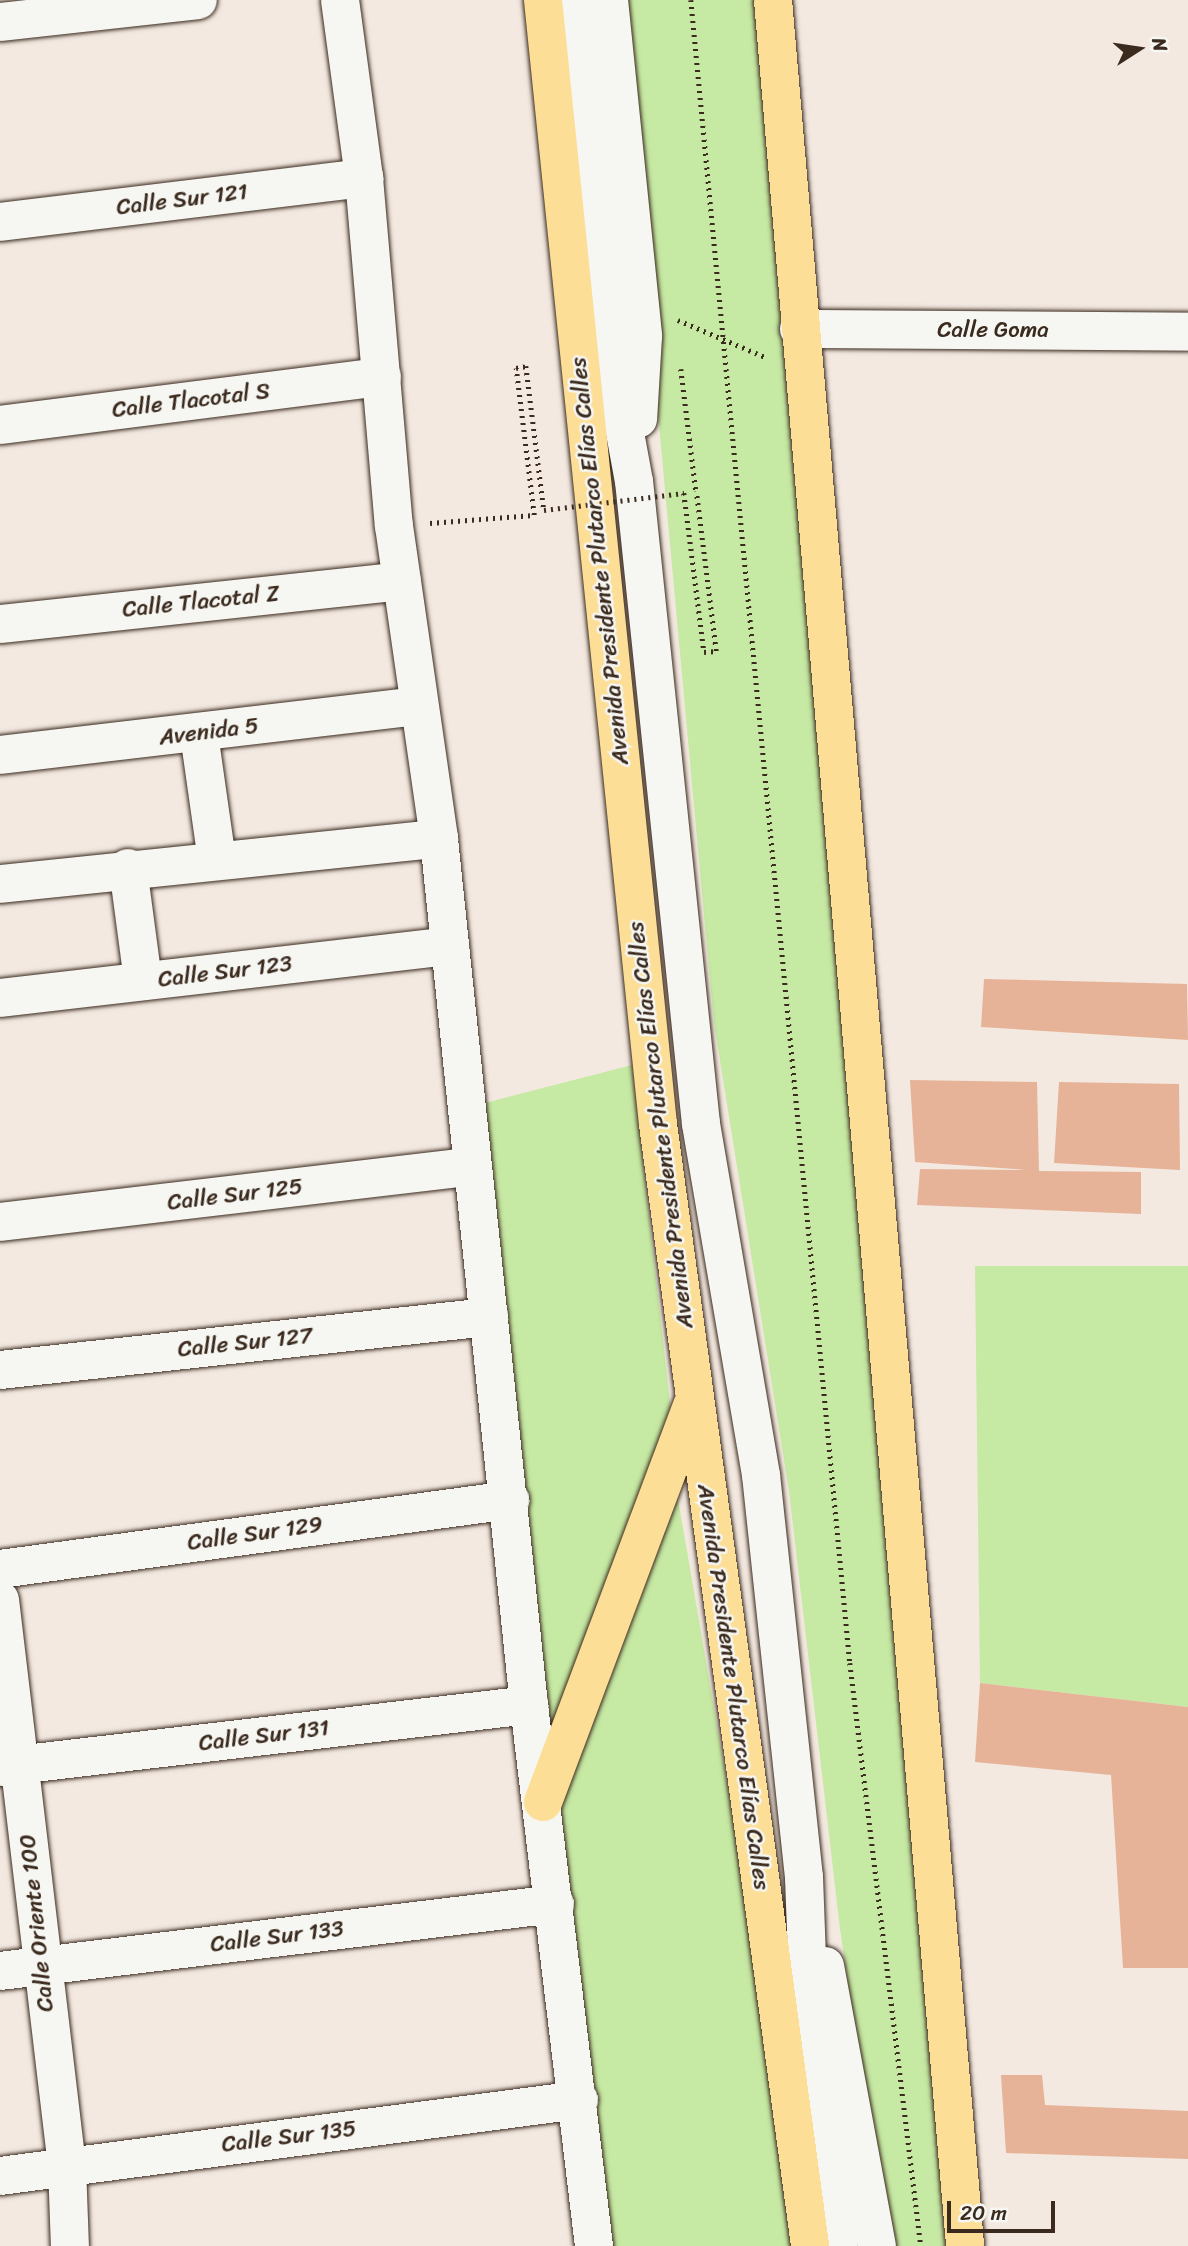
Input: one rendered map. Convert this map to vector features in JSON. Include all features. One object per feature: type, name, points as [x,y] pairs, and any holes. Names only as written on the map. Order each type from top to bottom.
[{"type":"main road","name":"Avenida Presidente Plutarco Elías Calles","points":[[543,0],[658,1124],[810,2246]]},
{"type":"main road","points":[[773,0],[799,334],[965,2246]]},
{"type":"main road","points":[[544,1802],[694,1399]]},
{"type":"street","points":[[0,22],[198,0]]},
{"type":"street","points":[[340,0],[364,178],[394,526],[417,706],[439,839],[471,1167],[510,1500],[529,1705],[544,1802],[594,2246]]},
{"type":"street","points":[[573,0],[608,340],[634,481],[701,1124],[761,1475],[804,1877],[811,2072],[839,2246]]},
{"type":"street","points":[[609,0],[643,336],[634,481]]},
{"type":"street","name":"Calle Sur 121","points":[[0,222],[364,178]]},
{"type":"street","name":"Calle Goma","points":[[799,334],[1188,332]]},
{"type":"street","name":"Calle Tlacotal S","points":[[0,425],[382,377]]},
{"type":"street","name":"Calle Tlacotal Z","points":[[0,624],[402,581]]},
{"type":"street","name":"Avenida 5","points":[[0,755],[200,734],[417,706]]},
{"type":"street","points":[[200,734],[217,860]]},
{"type":"street","points":[[0,884],[128,868],[439,839]]},
{"type":"street","points":[[128,868],[143,981]]},
{"type":"street","name":"Calle Sur 123","points":[[0,998],[450,946]]},
{"type":"street","name":"Calle Sur 125","points":[[0,1222],[471,1167]]},
{"type":"street","name":"Calle Sur 127","points":[[0,1370],[489,1317]]},
{"type":"street","name":"Calle Sur 129","points":[[0,1569],[510,1500]]},
{"type":"street","name":"Calle Oriente 100","points":[[0,1600],[10,1766],[41,1965],[67,2166],[70,2246]]},
{"type":"street","name":"Calle Sur 131","points":[[10,1766],[529,1705]]},
{"type":"street","points":[[804,1877],[848,2066],[877,2246]]},
{"type":"street","name":"Calle Sur 133","points":[[0,1971],[555,1904]]},
{"type":"street","name":"Calle Sur 135","points":[[0,2176],[579,2099]]},
{"type":"path","points":[[691,0],[728,344],[850,1663],[921,2246]]},
{"type":"path","points":[[677,332],[675,319],[762,359],[799,334]]},
{"type":"path","points":[[394,526],[534,514],[516,368],[526,366],[544,510],[684,493],[704,652],[716,651],[680,359]]},
{"type":"green space","points":[[620,0],[760,0],[952,2246],[888,2246],[840,1929],[789,1491],[714,1023]]},
{"type":"green space","points":[[632,1065],[672,1420],[548,1748],[481,1104]]},
{"type":"green space","points":[[975,1266],[1188,1266],[1188,1707],[980,1683]]},
{"type":"green space","points":[[674,1476],[807,2246],[607,2246],[558,1811]]},
{"type":"building","points":[[984,979],[1187,984],[1188,1040],[981,1027]]},
{"type":"building","points":[[910,1080],[1037,1082],[1039,1171],[1141,1172],[1141,1214],[917,1205],[920,1169],[1027,1170],[915,1162]]},
{"type":"building","points":[[1059,1082],[1179,1084],[1180,1170],[1054,1163]]},
{"type":"building","points":[[980,1683],[1188,1707],[1188,1968],[1123,1968],[1111,1775],[975,1762]]},
{"type":"building","points":[[1001,2075],[1042,2075],[1045,2105],[1188,2111],[1188,2159],[1006,2153]]}]
